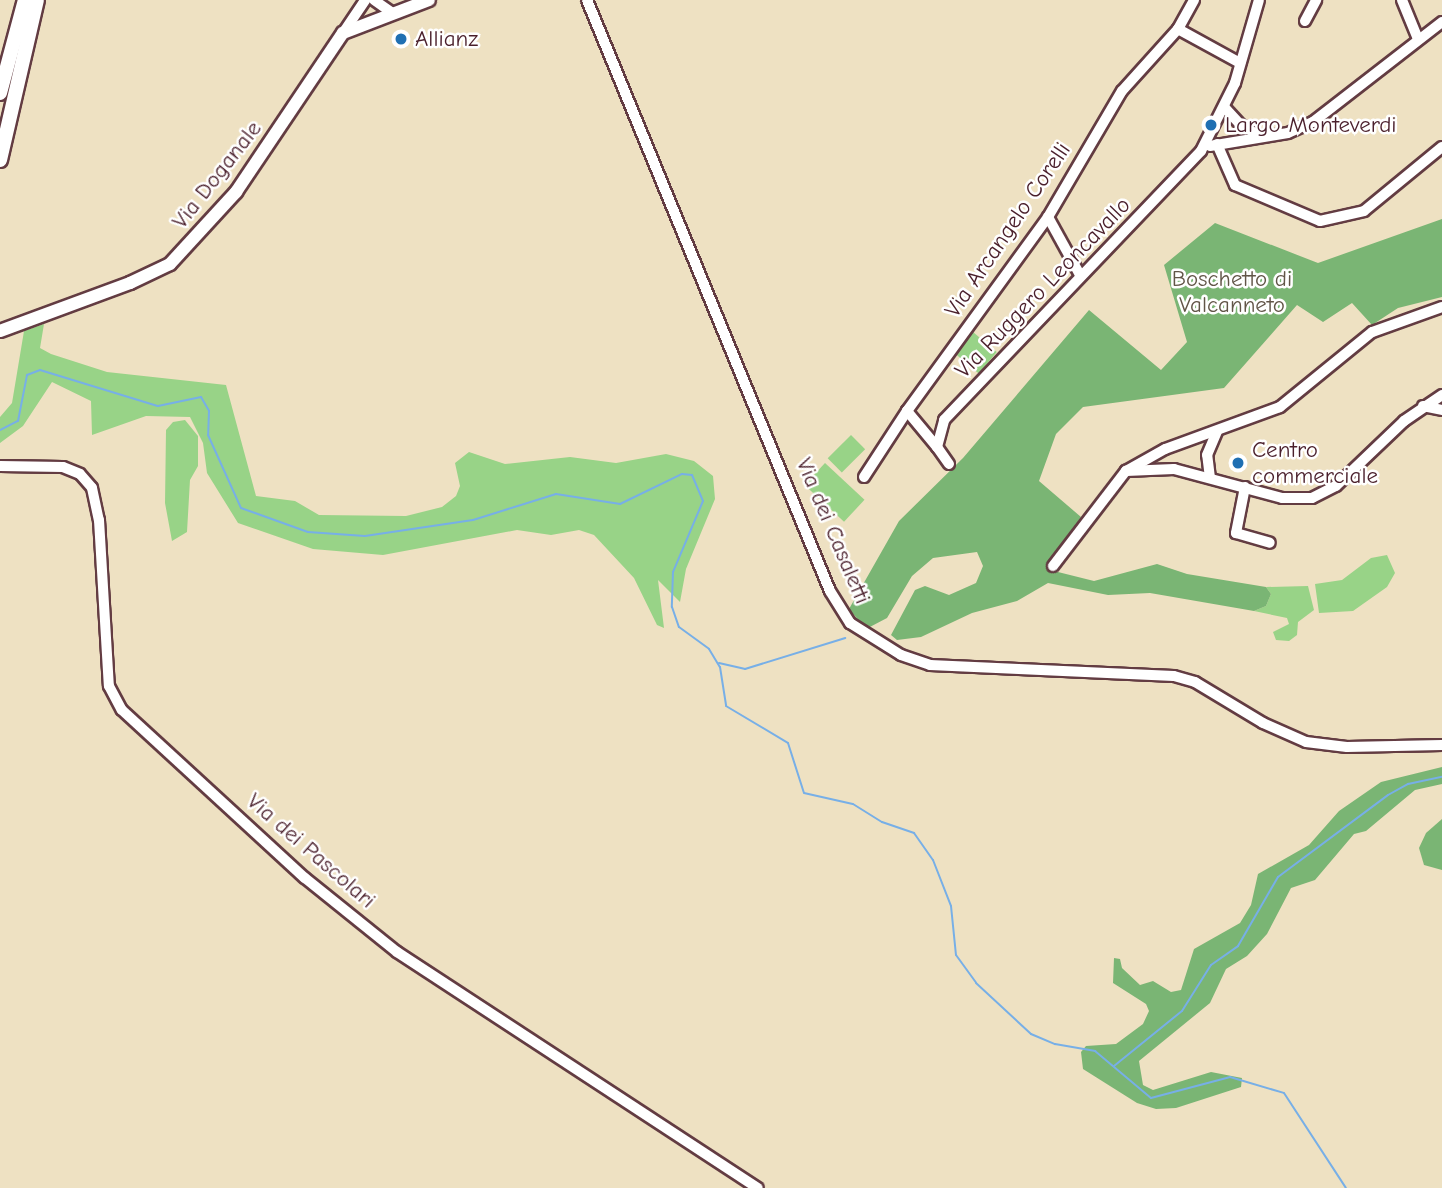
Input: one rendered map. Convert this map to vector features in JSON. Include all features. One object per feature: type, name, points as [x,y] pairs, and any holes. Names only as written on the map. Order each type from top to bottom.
[{"type":"highway","points":[[0,93],[25,0]]},
{"type":"highway","points":[[0,160],[37,0]]},
{"type":"main road","name":"Via Doganale","points":[[0,331],[130,283],[170,264],[236,192],[344,33],[359,17],[391,12],[429,0]]},
{"type":"street","points":[[359,17],[367,0]]},
{"type":"street","points":[[374,0],[391,12]]},
{"type":"street","name":"Via dei Casaletti","points":[[587,0],[830,591],[850,623],[904,656],[933,666],[1174,676],[1195,682],[1272,727],[1312,743],[1442,745]]},
{"type":"street","name":"Via Arcangelo Corelli","points":[[864,477],[907,411],[1048,217],[1122,91],[1178,29],[1194,0]]},
{"type":"street","points":[[1203,148],[1225,108],[1259,0]]},
{"type":"street","points":[[1305,21],[1316,0]]},
{"type":"street","points":[[1402,0],[1418,39]]},
{"type":"street","points":[[1203,148],[1258,135],[1288,133],[1324,116],[1442,22]]},
{"type":"street","points":[[1178,29],[1240,63]]},
{"type":"street","points":[[1225,108],[1241,125],[1258,135]]},
{"type":"street","points":[[1217,144],[1235,186],[1320,221],[1364,211],[1441,149]]},
{"type":"street","name":"Via Ruggero Leoncavallo","points":[[937,447],[944,420],[1203,148]]},
{"type":"street","points":[[1048,217],[1080,275]]},
{"type":"street","points":[[1053,566],[1126,471],[1166,449],[1217,432],[1290,402],[1382,327],[1442,307]]},
{"type":"street","points":[[1126,471],[1169,468],[1290,499],[1322,494],[1423,406],[1442,394]]},
{"type":"street","points":[[1423,406],[1442,410]]},
{"type":"street","points":[[907,411],[948,464]]},
{"type":"street","points":[[1210,478],[1207,454],[1217,432]]},
{"type":"street","name":"Via dei Pascolari","points":[[0,466],[63,467],[80,474],[92,488],[100,526],[109,686],[122,710],[305,878],[397,952],[758,1188]]},
{"type":"street","points":[[1245,487],[1236,533],[1270,543]]},
{"type":"green space","name":"Boschetto di Valcanneto","points":[[1442,219],[1442,297],[1398,308],[1372,325],[1352,303],[1323,322],[1297,305],[1224,388],[1083,407],[1056,434],[1039,481],[1081,517],[1057,552],[1054,571],[1094,581],[1157,564],[1187,574],[1266,587],[1271,594],[1266,606],[1254,611],[1150,593],[1108,595],[1048,583],[1017,601],[972,613],[921,637],[897,640],[891,635],[915,590],[925,586],[949,595],[976,583],[983,566],[977,552],[933,558],[912,576],[887,618],[866,629],[849,609],[899,521],[963,458],[1089,310],[1161,370],[1187,342],[1164,265],[1215,223],[1318,263]]},
{"type":"green space","points":[[44,324],[40,348],[51,354],[107,372],[226,385],[256,496],[295,501],[319,515],[406,516],[442,507],[456,496],[460,486],[455,463],[469,452],[505,464],[570,457],[616,463],[666,454],[694,461],[713,476],[715,499],[686,569],[680,602],[658,580],[664,628],[657,625],[634,578],[594,535],[579,530],[551,535],[517,530],[383,555],[313,549],[238,523],[207,473],[203,443],[190,417],[146,416],[92,435],[91,401],[52,382],[23,426],[0,443],[0,417],[12,403],[24,331]]},
{"type":"green space","points":[[973,332],[997,352],[979,373],[955,353]]},
{"type":"green space","points":[[185,420],[198,436],[198,466],[190,480],[187,532],[172,541],[165,503],[166,430],[173,422]]},
{"type":"green space","points":[[851,435],[865,449],[842,472],[828,458]]},
{"type":"green space","points":[[825,463],[864,500],[844,522],[805,485]]},
{"type":"green space","points":[[1387,555],[1395,573],[1387,587],[1353,611],[1319,613],[1315,584],[1342,580],[1371,558]]},
{"type":"green space","points":[[1308,586],[1314,610],[1298,622],[1297,635],[1289,641],[1276,640],[1273,632],[1289,624],[1287,618],[1254,611],[1266,606],[1271,594],[1266,587]]},
{"type":"green space","points":[[1442,767],[1442,784],[1415,790],[1366,831],[1354,834],[1315,880],[1291,888],[1267,934],[1247,956],[1226,969],[1210,1003],[1139,1061],[1143,1085],[1153,1090],[1211,1072],[1242,1078],[1241,1087],[1176,1108],[1156,1109],[1137,1103],[1083,1069],[1081,1052],[1086,1046],[1116,1044],[1143,1024],[1149,1011],[1146,1004],[1113,983],[1114,958],[1120,959],[1122,968],[1140,985],[1153,981],[1171,992],[1181,990],[1194,949],[1240,923],[1251,905],[1258,874],[1309,845],[1339,811],[1381,782]]},
{"type":"green space","points":[[1442,819],[1442,870],[1424,865],[1419,848],[1426,833]]},
{"type":"waterway","points":[[0,430],[18,421],[27,375],[40,370],[158,406],[201,397],[209,411],[208,435],[241,508],[308,532],[365,536],[473,520],[556,494],[620,504],[682,474],[692,475],[703,501],[673,572],[672,607],[679,627],[709,649],[720,667],[726,706],[788,743],[804,793],[853,804],[882,822],[914,833],[933,860],[951,906],[956,955],[976,983],[1031,1034],[1055,1044],[1095,1051],[1151,1098],[1230,1077],[1284,1093],[1346,1188]]},
{"type":"waterway","points":[[719,663],[745,669],[845,638]]},
{"type":"waterway","points":[[1114,1066],[1182,1011],[1211,965],[1238,946],[1278,877],[1388,795],[1408,784],[1442,777]]},
{"type":"place","name":"Allianz","points":[[401,39]]},
{"type":"place","name":"Largo Monteverdi","points":[[1211,125]]},
{"type":"place","name":"Centro commerciale","points":[[1238,463]]}]
